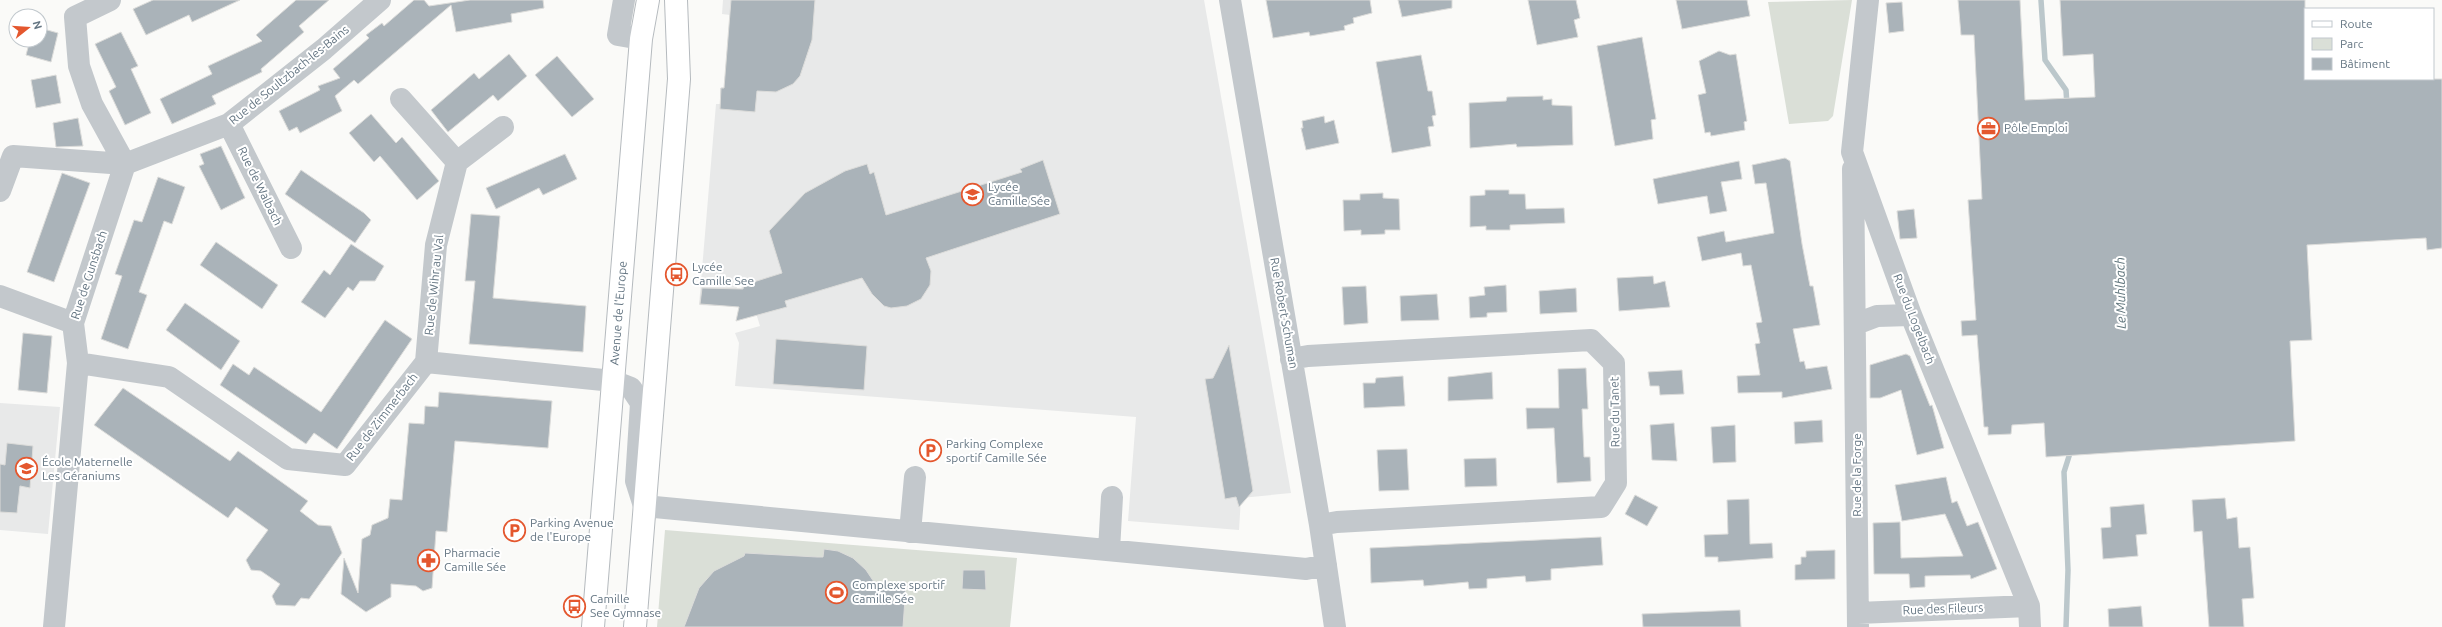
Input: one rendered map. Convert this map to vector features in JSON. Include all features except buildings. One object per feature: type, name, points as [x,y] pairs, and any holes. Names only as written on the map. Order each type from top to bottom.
[{"type":"main road","name":"Avenue de l'Europe","points":[[593,627],[641,39],[648,0]]},
{"type":"main road","points":[[635,627],[679,79],[676,0]]},
{"type":"street","points":[[110,0],[75,17],[79,66],[92,104],[125,164]]},
{"type":"street","name":"Rue de Soultzbach-les-Bains","points":[[125,164],[229,124],[324,49],[380,0]]},
{"type":"street","points":[[624,0],[618,35],[641,39]]},
{"type":"street","name":"Rue Robert Schuman","points":[[1230,0],[1320,525],[1335,627]]},
{"type":"street","name":"Rue du Logelbach","points":[[1868,0],[1852,152],[1911,315],[2030,616]]},
{"type":"street","points":[[401,99],[457,162],[503,127]]},
{"type":"street","name":"Rue de Walbach","points":[[229,124],[291,248]]},
{"type":"street","name":"Rue de la Forge","points":[[1852,152],[1856,324],[1858,620]]},
{"type":"street","points":[[0,190],[13,156],[125,164]]},
{"type":"street","name":"Rue de Wihr au Val","points":[[426,362],[436,245],[457,162]]},
{"type":"street","name":"Rue de Gunsbach","points":[[54,627],[78,363],[73,323],[125,164]]},
{"type":"street","points":[[0,296],[73,323]]},
{"type":"street","points":[[1856,324],[1877,316],[1911,315]]},
{"type":"street","name":"Rue du Tanet","points":[[1292,359],[1308,356],[1591,340],[1614,363],[1616,483],[1601,508],[1337,522],[1320,525]]},
{"type":"street","name":"Rue de Zimmerbach","points":[[78,363],[169,377],[288,459],[345,465],[426,362],[613,382],[631,388],[641,403],[636,481],[644,506]]},
{"type":"street","points":[[910,532],[915,478]]},
{"type":"street","points":[[1109,550],[1112,497]]},
{"type":"street","points":[[644,506],[1306,569],[1326,565]]},
{"type":"street","name":"Rue des Fileurs","points":[[1858,620],[2030,616]]},
{"type":"shaded area","name":"Lycée Camille Sée","points":[[723,0],[1204,0],[1291,493],[1241,498],[1239,530],[1128,521],[1136,417],[735,386],[739,343],[735,333],[760,326],[755,310],[749,303],[738,307],[742,285],[737,287],[736,290],[718,289],[716,306],[699,305],[716,104],[720,104],[720,88],[724,87],[730,15],[722,14]]},
{"type":"shaded area","name":"École Maternelle Les Géraniums","points":[[0,403],[60,407],[48,534],[0,530]]},
{"type":"green space","points":[[1852,0],[1833,116],[1828,121],[1789,124],[1768,2]]},
{"type":"green space","name":"Complexe sportif Camille Sée","points":[[665,530],[1017,558],[1010,627],[657,627]]},
{"type":"waterway","name":"Le Muhlbach","points":[[2041,0],[2045,60],[2066,90],[2067,105]]},
{"type":"waterway","name":"Le Muhlbach","points":[[2066,627],[2068,570],[2064,472],[2071,450]]},
{"type":"place","name":"Pôle Emploi","points":[[1988,128]]},
{"type":"place","name":"Lycée Camille Sée","points":[[973,194]]},
{"type":"place","name":"Lycée Camille See","points":[[677,274]]},
{"type":"place","name":"Parking Complexe sportif Camille Sée","points":[[931,451]]},
{"type":"place","name":"École Maternelle Les Géraniums","points":[[27,469]]},
{"type":"place","name":"Parking Avenue de l'Europe","points":[[515,530]]},
{"type":"place","name":"Pharmacie Camille Sée","points":[[429,560]]},
{"type":"place","name":"Complexe sportif Camille Sée","points":[[837,592]]},
{"type":"place","name":"Camille See Gymnase","points":[[574,606]]}]
